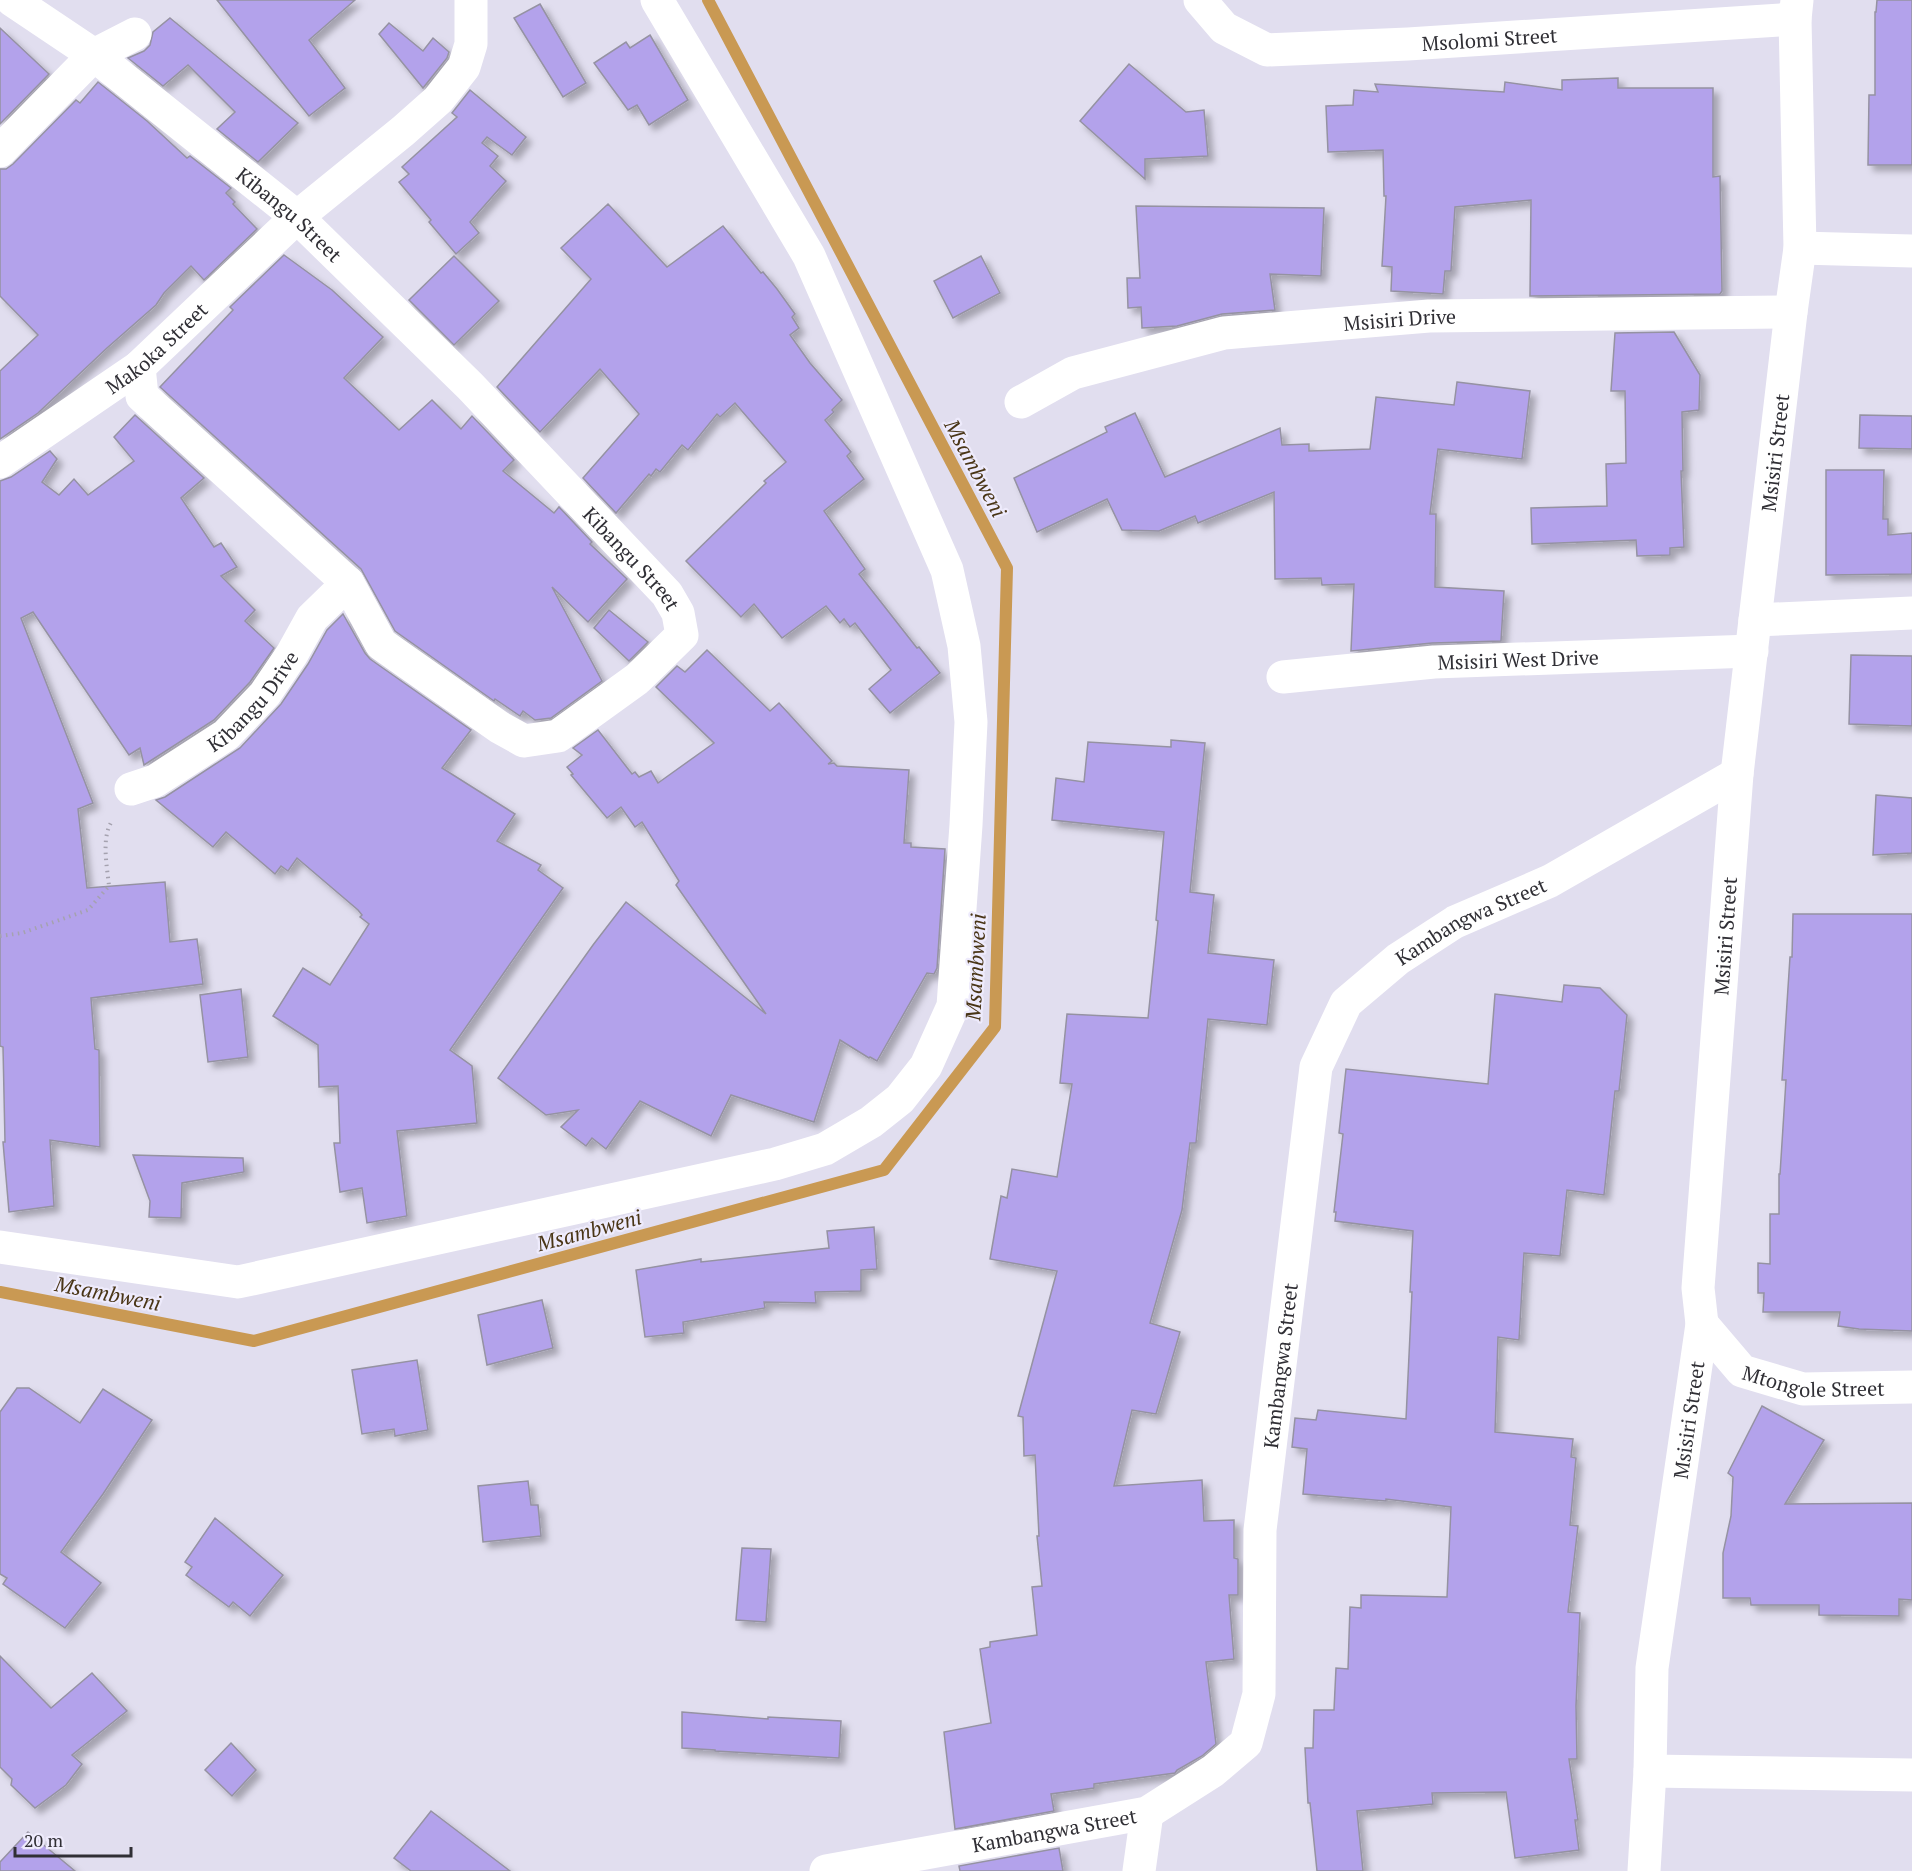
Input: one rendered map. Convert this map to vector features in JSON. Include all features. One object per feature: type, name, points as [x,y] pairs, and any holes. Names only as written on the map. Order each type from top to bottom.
[{"type":"street","name":"Kibangu Street","points":[[12,0],[94,55],[297,217],[470,386],[667,594],[678,613],[682,635],[637,679],[558,736],[524,741],[499,727],[381,644],[348,584],[142,396],[139,367]]},
{"type":"street","name":"Makoka Street","points":[[0,462],[139,367],[297,217],[438,100],[464,67],[471,44],[471,0]]},
{"type":"street","points":[[0,1247],[238,1282],[775,1164],[825,1149],[871,1122],[900,1100],[926,1066],[953,1006],[971,722],[964,646],[947,570],[809,256],[657,0]]},
{"type":"street","name":"Msolomi Street","points":[[1200,0],[1224,28],[1267,50],[1408,44],[1796,9]]},
{"type":"street","name":"Msisiri Street","points":[[1644,1871],[1650,1771],[1652,1668],[1702,1324],[1698,1288],[1737,774],[1800,248],[1796,9]]},
{"type":"street","points":[[0,151],[94,55],[135,34]]},
{"type":"street","points":[[1800,248],[1912,251]]},
{"type":"street","name":"Msisiri Drive","points":[[1021,402],[1072,373],[1224,333],[1429,316],[1791,312]]},
{"type":"street","name":"Kibangu Drive","points":[[131,789],[155,782],[226,735],[265,694],[292,654],[312,618],[348,584]]},
{"type":"street","name":"Msisiri West Drive","points":[[1284,677],[1753,635],[1912,613]]},
{"type":"street","name":"Kambangwa Street","points":[[826,1871],[1147,1813],[1213,1771],[1246,1743],[1259,1694],[1260,1530],[1316,1067],[1346,1003],[1398,959],[1455,922],[1550,881],[1737,774]]},
{"type":"street","name":"Mtongole Street","points":[[1702,1324],[1742,1371],[1803,1389],[1912,1387]]},
{"type":"street","points":[[1650,1771],[1912,1775]]},
{"type":"street","points":[[1139,1871],[1147,1813]]},
{"type":"path","points":[[0,936],[22,933],[88,910],[110,886],[106,861],[107,829],[131,789]]},
{"type":"building","points":[[217,0],[355,0],[309,40],[345,88],[309,116]]},
{"type":"building","points":[[1877,0],[1912,0],[1912,165],[1868,165],[1869,95],[1875,95]]},
{"type":"building","points":[[540,4],[586,83],[563,97],[514,18]]},
{"type":"building","points":[[170,18],[298,123],[258,162],[217,129],[235,112],[188,65],[163,86],[128,58],[144,51],[150,45],[153,32]]},
{"type":"building","points":[[389,23],[423,51],[433,38],[449,52],[447,58],[423,88],[379,34]]},
{"type":"building","points":[[0,28],[49,74],[0,124]]},
{"type":"building","points":[[650,35],[688,100],[649,125],[637,105],[628,110],[594,63],[626,42],[630,48]]},
{"type":"building","points":[[1129,64],[1186,112],[1204,110],[1208,156],[1145,159],[1145,179],[1080,121]]},
{"type":"building","points":[[1618,78],[1618,88],[1713,88],[1713,177],[1720,176],[1722,291],[1720,294],[1530,296],[1531,200],[1455,207],[1451,271],[1445,271],[1443,294],[1391,291],[1392,267],[1382,266],[1386,196],[1384,196],[1383,150],[1328,152],[1326,106],[1353,105],[1354,90],[1378,92],[1375,84],[1504,92],[1505,82],[1562,90],[1562,80]]},
{"type":"building","points":[[98,82],[147,121],[187,158],[190,156],[231,188],[226,193],[235,202],[233,204],[257,229],[204,280],[191,266],[164,293],[156,305],[38,413],[0,439],[0,371],[38,335],[0,296],[0,169],[6,169],[13,164],[76,100],[80,103]]},
{"type":"building","points":[[470,90],[526,137],[512,155],[487,137],[482,143],[498,156],[490,166],[506,181],[470,222],[479,233],[456,254],[399,182],[409,174],[402,167],[457,117],[452,113]]},
{"type":"building","points":[[608,204],[667,267],[723,226],[777,289],[795,314],[792,317],[799,328],[790,335],[810,363],[842,400],[825,420],[851,452],[847,456],[864,479],[824,511],[865,569],[859,574],[917,648],[919,647],[940,673],[890,713],[869,689],[891,670],[855,623],[850,627],[844,619],[840,623],[826,606],[782,638],[754,604],[741,617],[686,561],[766,483],[764,481],[786,462],[735,403],[720,417],[717,414],[688,450],[682,445],[660,472],[656,469],[651,476],[649,474],[616,513],[583,478],[639,414],[600,369],[540,432],[497,387],[591,279],[561,248]]},
{"type":"building","points":[[1136,206],[1324,208],[1321,276],[1270,274],[1275,310],[1222,314],[1177,326],[1142,328],[1141,307],[1128,308],[1127,278],[1140,278]]},
{"type":"building","points":[[284,255],[332,290],[383,337],[344,378],[399,430],[432,400],[461,429],[472,416],[514,460],[503,471],[554,513],[559,507],[592,542],[590,544],[627,579],[588,622],[552,587],[602,681],[551,718],[535,720],[523,711],[520,716],[495,699],[494,701],[395,631],[361,569],[160,387],[233,310],[230,307]]},
{"type":"building","points":[[454,256],[499,301],[454,345],[409,300]]},
{"type":"building","points":[[981,256],[1000,293],[953,318],[934,281]]},
{"type":"building","points":[[1674,332],[1700,375],[1699,410],[1682,412],[1683,471],[1681,471],[1684,547],[1670,548],[1670,555],[1637,556],[1636,540],[1532,544],[1531,508],[1607,506],[1606,464],[1626,463],[1625,391],[1611,391],[1615,333]]},
{"type":"building","points":[[1457,382],[1530,391],[1522,459],[1438,449],[1430,514],[1436,514],[1435,587],[1504,591],[1501,641],[1432,643],[1351,651],[1354,584],[1322,585],[1321,578],[1275,579],[1274,492],[1198,523],[1195,516],[1159,531],[1122,530],[1107,499],[1037,532],[1014,478],[1107,432],[1105,427],[1135,413],[1165,477],[1280,428],[1282,445],[1309,444],[1309,451],[1370,449],[1376,397],[1454,405]]},
{"type":"building","points":[[135,415],[204,478],[181,498],[214,547],[221,543],[237,567],[221,576],[255,610],[245,621],[274,648],[250,682],[214,720],[144,765],[140,748],[129,755],[33,612],[21,618],[93,803],[78,809],[87,888],[165,882],[170,942],[197,939],[203,984],[91,998],[95,1049],[99,1050],[100,1147],[50,1140],[54,1206],[9,1212],[3,1142],[5,1142],[3,1047],[0,1046],[0,481],[11,477],[50,451],[57,459],[42,482],[59,495],[74,479],[88,495],[134,461],[114,437]]},
{"type":"building","points":[[1860,415],[1912,416],[1912,449],[1859,448]]},
{"type":"building","points":[[1826,470],[1884,470],[1883,519],[1888,519],[1888,535],[1912,533],[1912,574],[1826,575]]},
{"type":"building","points":[[609,610],[648,642],[629,661],[594,628]]},
{"type":"building","points":[[343,614],[370,659],[471,730],[442,768],[515,814],[497,841],[541,865],[538,870],[563,888],[450,1050],[472,1066],[477,1123],[397,1131],[407,1216],[367,1223],[362,1188],[340,1192],[334,1143],[340,1143],[338,1086],[319,1087],[318,1045],[273,1016],[303,968],[330,985],[369,924],[360,917],[362,915],[358,910],[297,858],[288,871],[281,866],[275,874],[226,832],[213,847],[156,800],[165,797],[240,748],[281,704],[308,664],[327,630]]},
{"type":"building","points":[[707,650],[770,711],[779,703],[832,761],[828,764],[909,770],[904,843],[911,843],[911,847],[945,849],[937,968],[934,974],[927,973],[877,1061],[840,1040],[814,1122],[731,1095],[711,1136],[640,1101],[606,1149],[592,1138],[586,1146],[561,1127],[578,1110],[546,1115],[498,1078],[626,902],[766,1014],[676,885],[679,881],[642,822],[635,827],[621,807],[607,818],[567,767],[582,755],[573,748],[598,730],[632,774],[635,772],[639,777],[651,771],[658,783],[714,743],[656,687],[677,666],[685,672]]},
{"type":"building","points":[[1851,655],[1912,656],[1912,726],[1849,724]]},
{"type":"building","points":[[1171,740],[1205,743],[1190,892],[1214,895],[1208,953],[1274,960],[1267,1025],[1208,1019],[1196,1143],[1190,1143],[1182,1210],[1150,1323],[1180,1332],[1156,1414],[1132,1410],[1114,1486],[1202,1480],[1204,1521],[1234,1520],[1234,1558],[1238,1559],[1238,1595],[1229,1595],[1234,1659],[1206,1662],[1216,1744],[1175,1773],[1094,1784],[1094,1788],[1051,1794],[1054,1811],[955,1829],[944,1732],[991,1723],[980,1649],[990,1647],[990,1642],[1037,1635],[1032,1587],[1042,1586],[1037,1536],[1039,1536],[1035,1455],[1024,1456],[1023,1417],[1018,1416],[1057,1271],[990,1259],[1001,1196],[1007,1198],[1012,1169],[1057,1177],[1072,1084],[1060,1083],[1067,1014],[1148,1018],[1158,921],[1156,920],[1164,832],[1052,820],[1056,778],[1084,782],[1088,742],[1171,747]]},
{"type":"building","points":[[1876,795],[1912,798],[1912,853],[1873,855]]},
{"type":"building","points":[[1793,914],[1912,914],[1912,1331],[1838,1326],[1840,1312],[1763,1312],[1764,1293],[1758,1293],[1758,1263],[1770,1264],[1770,1214],[1779,1214],[1779,1174],[1786,1080],[1782,1080],[1790,957],[1792,957]]},
{"type":"building","points":[[1564,985],[1600,988],[1627,1015],[1619,1091],[1615,1091],[1604,1195],[1567,1190],[1560,1256],[1524,1253],[1519,1340],[1498,1337],[1495,1432],[1573,1439],[1571,1457],[1576,1458],[1570,1525],[1578,1526],[1568,1612],[1580,1613],[1576,1706],[1577,1759],[1569,1759],[1578,1820],[1575,1820],[1579,1850],[1515,1858],[1506,1792],[1432,1793],[1433,1804],[1357,1811],[1363,1871],[1317,1871],[1310,1803],[1308,1803],[1305,1748],[1313,1748],[1314,1710],[1334,1710],[1336,1668],[1348,1669],[1350,1607],[1361,1608],[1361,1595],[1447,1597],[1451,1507],[1386,1499],[1386,1501],[1303,1494],[1307,1449],[1292,1447],[1295,1418],[1316,1420],[1318,1410],[1406,1419],[1413,1231],[1335,1221],[1336,1212],[1334,1212],[1343,1134],[1339,1133],[1346,1069],[1488,1084],[1495,994],[1562,1002]]},
{"type":"building","points":[[241,989],[248,1057],[208,1062],[200,995]]},
{"type":"building","points":[[133,1155],[243,1158],[244,1172],[182,1183],[181,1218],[149,1217],[150,1201]]},
{"type":"building","points":[[874,1227],[877,1269],[861,1270],[861,1291],[815,1292],[816,1303],[764,1302],[765,1308],[683,1322],[684,1333],[645,1337],[636,1270],[701,1259],[701,1262],[829,1248],[827,1231]]},
{"type":"building","points":[[542,1300],[553,1348],[487,1365],[478,1315]]},
{"type":"building","points":[[417,1360],[428,1430],[395,1436],[394,1429],[362,1434],[352,1370]]},
{"type":"building","points":[[17,1388],[29,1388],[80,1423],[103,1389],[152,1420],[61,1552],[101,1583],[65,1628],[3,1584],[7,1578],[0,1574],[0,1412]]},
{"type":"building","points":[[1762,1406],[1824,1440],[1785,1504],[1912,1503],[1912,1600],[1899,1599],[1899,1616],[1819,1615],[1819,1605],[1751,1605],[1750,1598],[1723,1598],[1723,1553],[1731,1516],[1733,1477],[1728,1473]]},
{"type":"building","points":[[528,1481],[531,1505],[538,1505],[541,1536],[483,1542],[478,1486]]},
{"type":"building","points":[[215,1518],[283,1575],[250,1616],[233,1602],[229,1607],[186,1575],[192,1567],[185,1562]]},
{"type":"building","points":[[742,1548],[771,1549],[766,1622],[736,1620]]},
{"type":"building","points":[[0,1656],[51,1708],[92,1673],[127,1711],[72,1755],[82,1764],[66,1785],[35,1808],[11,1785],[12,1779],[0,1767]]},
{"type":"building","points":[[682,1712],[768,1719],[768,1717],[841,1721],[839,1758],[682,1748]]},
{"type":"building","points":[[231,1743],[256,1770],[232,1796],[205,1770]]},
{"type":"building","points":[[431,1811],[510,1871],[411,1871],[394,1858]]},
{"type":"building","points":[[28,1832],[75,1871],[0,1871],[0,1862]]},
{"type":"building","points":[[1059,1848],[1063,1871],[960,1871],[959,1866]]},
{"type":"waterway","name":"Msambweni","points":[[0,1292],[254,1341],[884,1170],[995,1027],[1007,568],[708,0]]}]
